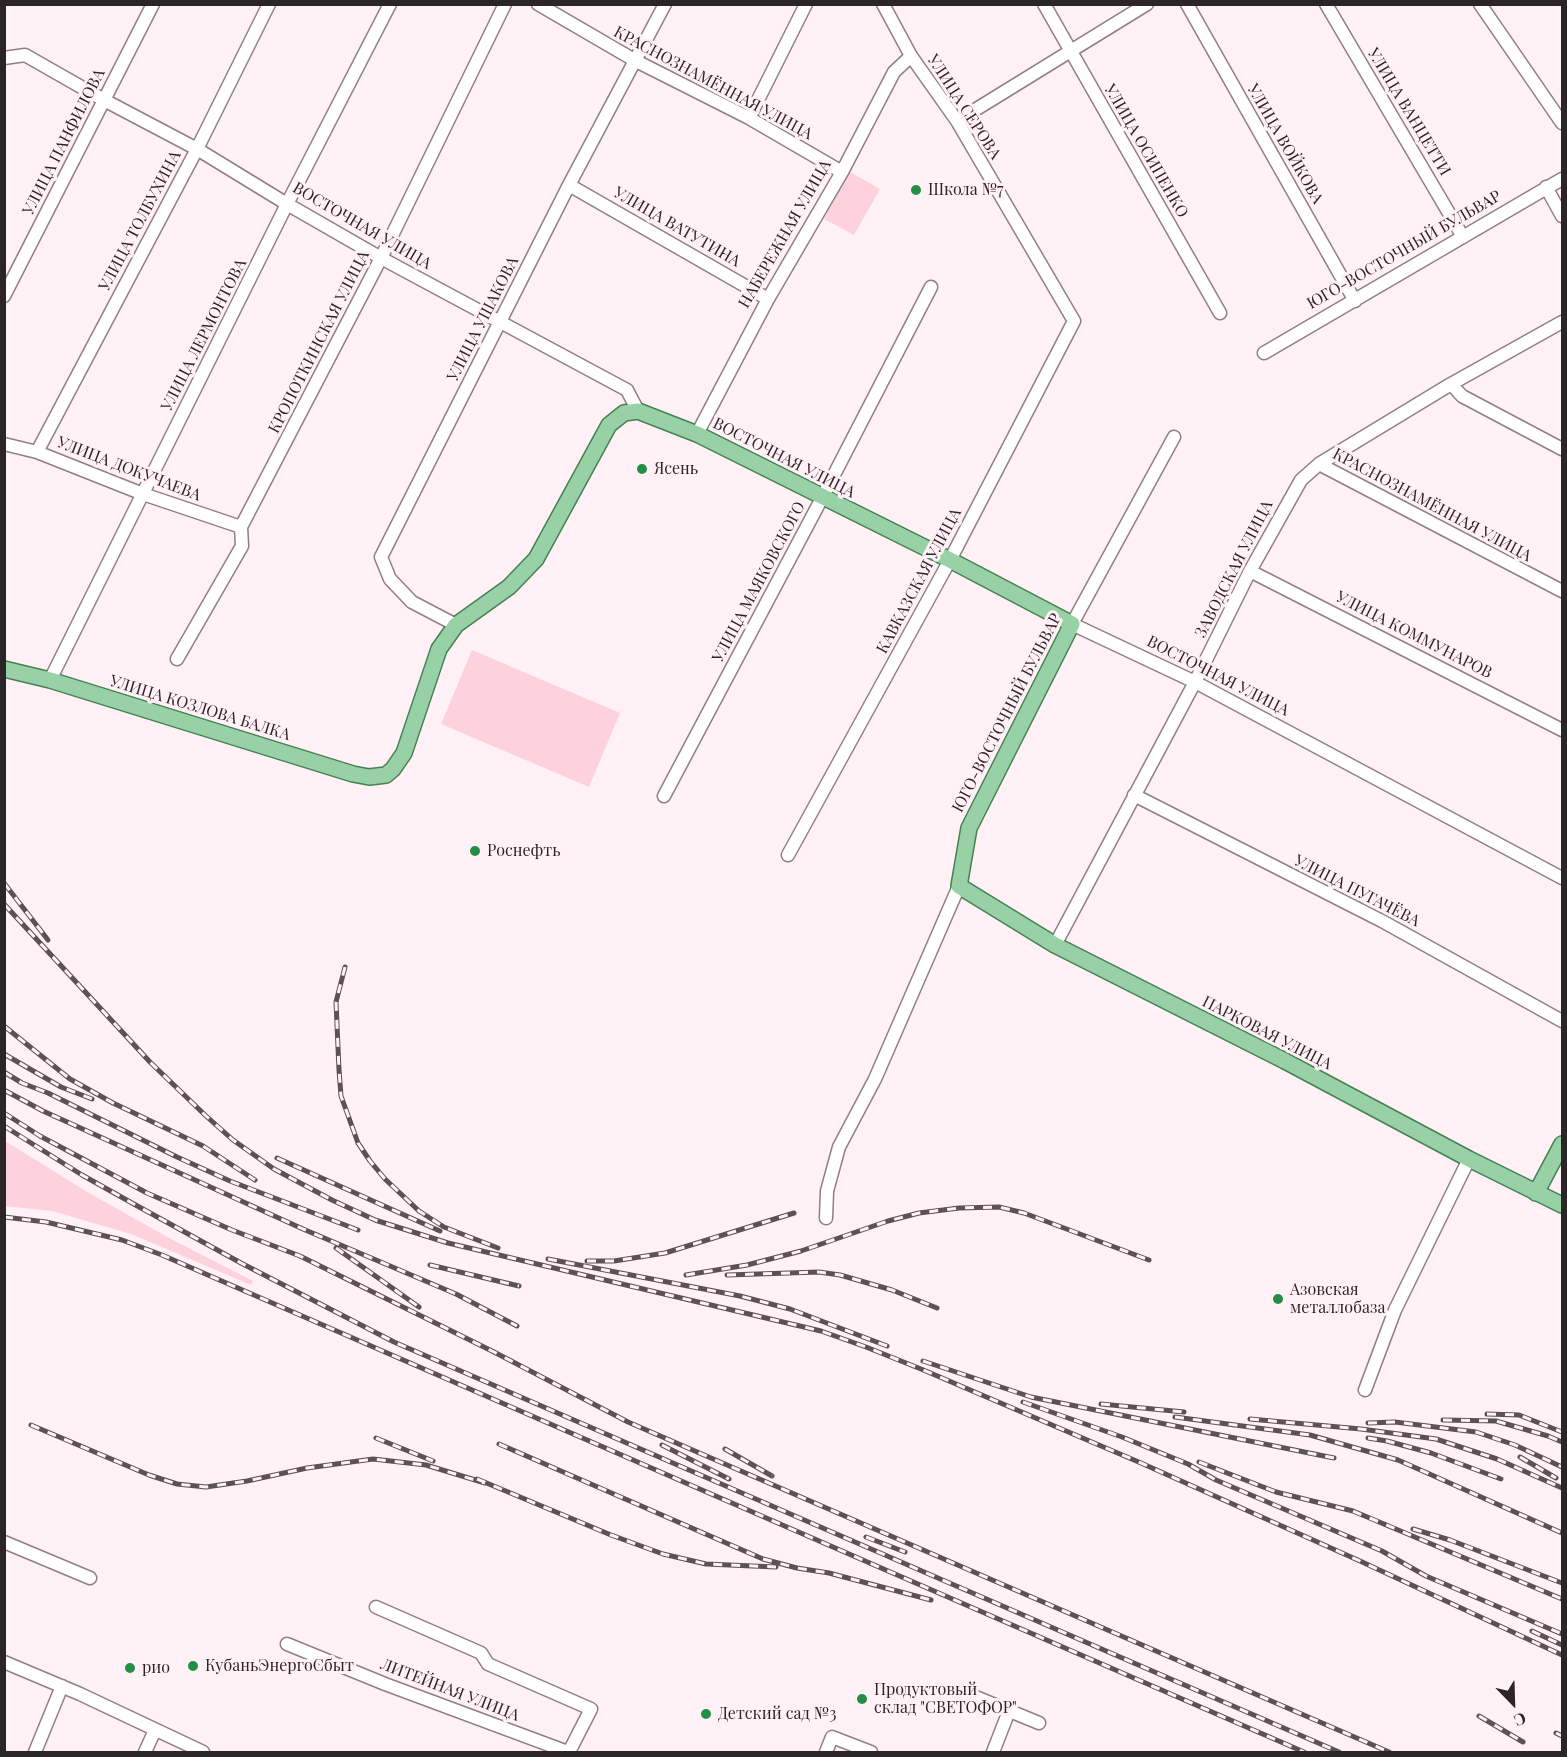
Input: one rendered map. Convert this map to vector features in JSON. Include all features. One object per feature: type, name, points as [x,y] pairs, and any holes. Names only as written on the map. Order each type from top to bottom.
[{"type":"main road","name":"ВОСТОЧНАЯ УЛИЦА","points":[[638,411],[697,434],[950,560],[1072,624]]},
{"type":"main road","points":[[456,625],[509,587],[536,559],[609,425],[624,413],[638,411]]},
{"type":"main road","name":"ЮГО-ВОСТОЧНЫЙ БУЛЬВАР","points":[[959,886],[969,828],[1072,624]]},
{"type":"main road","name":"УЛИЦА КОЗЛОВА БАЛКА","points":[[4,669],[50,680],[369,777],[386,775],[404,753],[439,649],[456,625]]},
{"type":"main road","name":"ПАРКОВАЯ УЛИЦА","points":[[959,886],[1055,945],[1285,1061],[1469,1160],[1563,1205]]},
{"type":"main road","points":[[1536,1193],[1562,1147]]},
{"type":"street","name":"УЛИЦА ПАНФИЛОВА","points":[[4,296],[153,4]]},
{"type":"street","name":"УЛИЦА ТОЛБУХИНА","points":[[37,452],[197,148],[269,4]]},
{"type":"street","name":"УЛИЦА ЛЕРМОНТОВА","points":[[50,680],[287,204],[390,4]]},
{"type":"street","name":"КРОПОТКИНСКАЯ УЛИЦА","points":[[177,659],[242,546],[241,527],[381,258],[505,4]]},
{"type":"street","name":"КРАСНОЗНАМЁННАЯ УЛИЦА","points":[[538,4],[636,61],[749,118],[842,172]]},
{"type":"street","name":"УЛИЦА УШАКОВА","points":[[456,625],[412,602],[390,579],[381,557],[569,185],[665,4]]},
{"type":"street","points":[[749,118],[806,4]]},
{"type":"street","name":"УЛИЦА СЕРОВА","points":[[883,4],[911,56],[957,121],[1074,321]]},
{"type":"street","name":"УЛИЦА ОСИПЕНКО","points":[[1044,4],[1220,314]]},
{"type":"street","points":[[957,121],[1147,4]]},
{"type":"street","name":"УЛИЦА ВОЙКОВА","points":[[1187,4],[1355,301]]},
{"type":"street","name":"УЛИЦА ВАНЦЕТТИ","points":[[1326,4],[1463,237]]},
{"type":"street","points":[[1480,4],[1563,123]]},
{"type":"street","name":"ВОСТОЧНАЯ УЛИЦА","points":[[4,58],[25,55],[104,100],[197,148],[287,204],[381,258],[627,390],[638,411]]},
{"type":"street","name":"НАБЕРЕЖНАЯ УЛИЦА","points":[[697,434],[768,298],[842,172],[894,72],[911,56]]},
{"type":"street","name":"ЮГО-ВОСТОЧНЫЙ БУЛЬВАР","points":[[1264,353],[1563,179]]},
{"type":"street","name":"УЛИЦА ВАТУТИНА","points":[[569,185],[768,298]]},
{"type":"street","points":[[1546,188],[1563,216]]},
{"type":"street","name":"УЛИЦА МАЯКОВСКОГО","points":[[664,796],[931,287]]},
{"type":"street","name":"КАВКАЗСКАЯ УЛИЦА","points":[[788,855],[950,560],[1074,321]]},
{"type":"street","name":"ЗАВОДСКАЯ УЛИЦА","points":[[1055,945],[1250,571],[1301,480],[1319,464],[1451,384],[1563,322]]},
{"type":"street","points":[[1451,384],[1462,396],[1563,449]]},
{"type":"street","name":"ЮГО-ВОСТОЧНЫЙ БУЛЬВАР","points":[[1072,624],[1174,437]]},
{"type":"street","name":"УЛИЦА ДОКУЧАЕВА","points":[[4,444],[37,452],[143,494],[241,527]]},
{"type":"street","name":"КРАСНОЗНАМЁННАЯ УЛИЦА","points":[[1319,464],[1563,591]]},
{"type":"street","name":"УЛИЦА КОММУНАРОВ","points":[[1250,571],[1563,730]]},
{"type":"street","name":"ВОСТОЧНАЯ УЛИЦА","points":[[1072,624],[1194,682],[1563,878]]},
{"type":"street","name":"УЛИЦА ПУГАЧЁВА","points":[[1134,795],[1382,921],[1563,1021]]},
{"type":"street","name":"ЮГО-ВОСТОЧНЫЙ БУЛЬВАР","points":[[826,1218],[827,1191],[839,1148],[875,1079],[959,886]]},
{"type":"street","points":[[1365,1390],[1395,1310],[1469,1160]]},
{"type":"street","points":[[4,1542],[90,1578]]},
{"type":"street","points":[[376,1607],[481,1653],[488,1664],[591,1709],[569,1752]]},
{"type":"street","name":"ЛИТЕЙНАЯ УЛИЦА","points":[[287,1644],[385,1684],[569,1752]]},
{"type":"street","points":[[4,1662],[62,1686],[202,1752]]},
{"type":"street","points":[[35,1752],[62,1686]]},
{"type":"street","points":[[961,1691],[1039,1723]]},
{"type":"street","points":[[993,1752],[1009,1711]]},
{"type":"street","points":[[145,1752],[155,1730]]},
{"type":"street","points":[[826,1752],[832,1737],[871,1752]]},
{"type":"shaded area","points":[[850,172],[880,189],[854,235],[824,219]]},
{"type":"shaded area","points":[[472,650],[620,713],[589,787],[441,724]]},
{"type":"shaded area","points":[[5,1141],[89,1193],[253,1281],[251,1285],[131,1234],[52,1211],[5,1206]]},
{"type":"railway","points":[[4,883],[48,940]]},
{"type":"railway","points":[[4,904],[150,1062],[206,1116],[233,1140],[274,1169],[332,1200],[375,1220],[448,1243],[821,1331],[866,1347],[1141,1463],[1562,1655]]},
{"type":"railway","points":[[345,967],[336,1002],[339,1070],[341,1096],[358,1143],[385,1179],[419,1211],[444,1227],[498,1248]]},
{"type":"railway","points":[[4,1026],[70,1079],[113,1103],[203,1146],[255,1180]]},
{"type":"railway","points":[[4,1054],[61,1087],[92,1099]]},
{"type":"railway","points":[[4,1072],[22,1083],[48,1093],[230,1181],[358,1230]]},
{"type":"railway","points":[[4,1090],[43,1111],[303,1229],[456,1294],[517,1326]]},
{"type":"railway","points":[[4,1113],[40,1136],[147,1193],[232,1230],[300,1256],[494,1352],[628,1422],[1389,1752]]},
{"type":"railway","points":[[4,1126],[132,1203],[241,1263],[394,1342],[1339,1752]]},
{"type":"railway","points":[[277,1158],[440,1231]]},
{"type":"railway","points":[[686,1275],[747,1265],[801,1251],[888,1221],[919,1213],[959,1208],[999,1207],[1024,1213],[1149,1260]]},
{"type":"railway","points":[[587,1261],[614,1261],[665,1253],[794,1213]]},
{"type":"railway","points":[[4,1217],[46,1222],[122,1240],[162,1255],[1304,1752]]},
{"type":"railway","points":[[336,1248],[419,1307]]},
{"type":"railway","points":[[548,1259],[740,1296],[790,1309],[887,1346]]},
{"type":"railway","points":[[430,1265],[519,1286]]},
{"type":"railway","points":[[727,1275],[819,1272],[840,1275],[892,1290],[937,1308]]},
{"type":"railway","points":[[923,1361],[1031,1397],[1334,1458]]},
{"type":"railway","points":[[1023,1402],[1122,1437],[1188,1464],[1216,1480],[1382,1551],[1426,1576],[1562,1634]]},
{"type":"railway","points":[[1101,1404],[1184,1412]]},
{"type":"railway","points":[[1487,1414],[1519,1415],[1562,1432]]},
{"type":"railway","points":[[1175,1417],[1310,1435],[1398,1460],[1562,1533]]},
{"type":"railway","points":[[1250,1419],[1361,1429],[1436,1439],[1497,1459],[1562,1488]]},
{"type":"railway","points":[[1443,1420],[1496,1421],[1562,1442]]},
{"type":"railway","points":[[1368,1423],[1395,1422],[1476,1432],[1515,1445],[1562,1467]]},
{"type":"railway","points":[[31,1425],[149,1475],[177,1484],[206,1487],[307,1468],[373,1459],[426,1465],[485,1483]]},
{"type":"railway","points":[[376,1438],[433,1461]]},
{"type":"railway","points":[[1368,1438],[1431,1453],[1501,1479]]},
{"type":"railway","points":[[499,1444],[763,1559],[829,1573],[931,1600]]},
{"type":"railway","points":[[662,1445],[729,1479]]},
{"type":"railway","points":[[725,1449],[772,1476]]},
{"type":"railway","points":[[1520,1457],[1556,1478]]},
{"type":"railway","points":[[1199,1462],[1276,1492],[1353,1511],[1562,1599]]},
{"type":"railway","points":[[477,1479],[611,1535],[663,1554],[706,1564],[776,1567]]},
{"type":"railway","points":[[1413,1529],[1450,1540],[1562,1583]]},
{"type":"railway","points":[[866,1537],[905,1552]]},
{"type":"railway","points":[[1532,1631],[1562,1645]]},
{"type":"railway","points":[[1479,1716],[1523,1742]]},
{"type":"railway","points":[[1556,1733],[1562,1736]]},
{"type":"place","name":"Школа №7","points":[[916,190]]},
{"type":"place","name":"Ясень","points":[[642,469]]},
{"type":"place","name":"Роснефть","points":[[475,851]]},
{"type":"place","name":"Азовская металлобаза","points":[[1278,1299]]},
{"type":"place","name":"КубаньЭнергоСбыт","points":[[193,1666]]},
{"type":"place","name":"рио","points":[[130,1668]]},
{"type":"place","name":"Продуктовый склад \"СВЕТОФОР\"","points":[[862,1699]]},
{"type":"place","name":"Детский сад №3","points":[[706,1714]]}]
